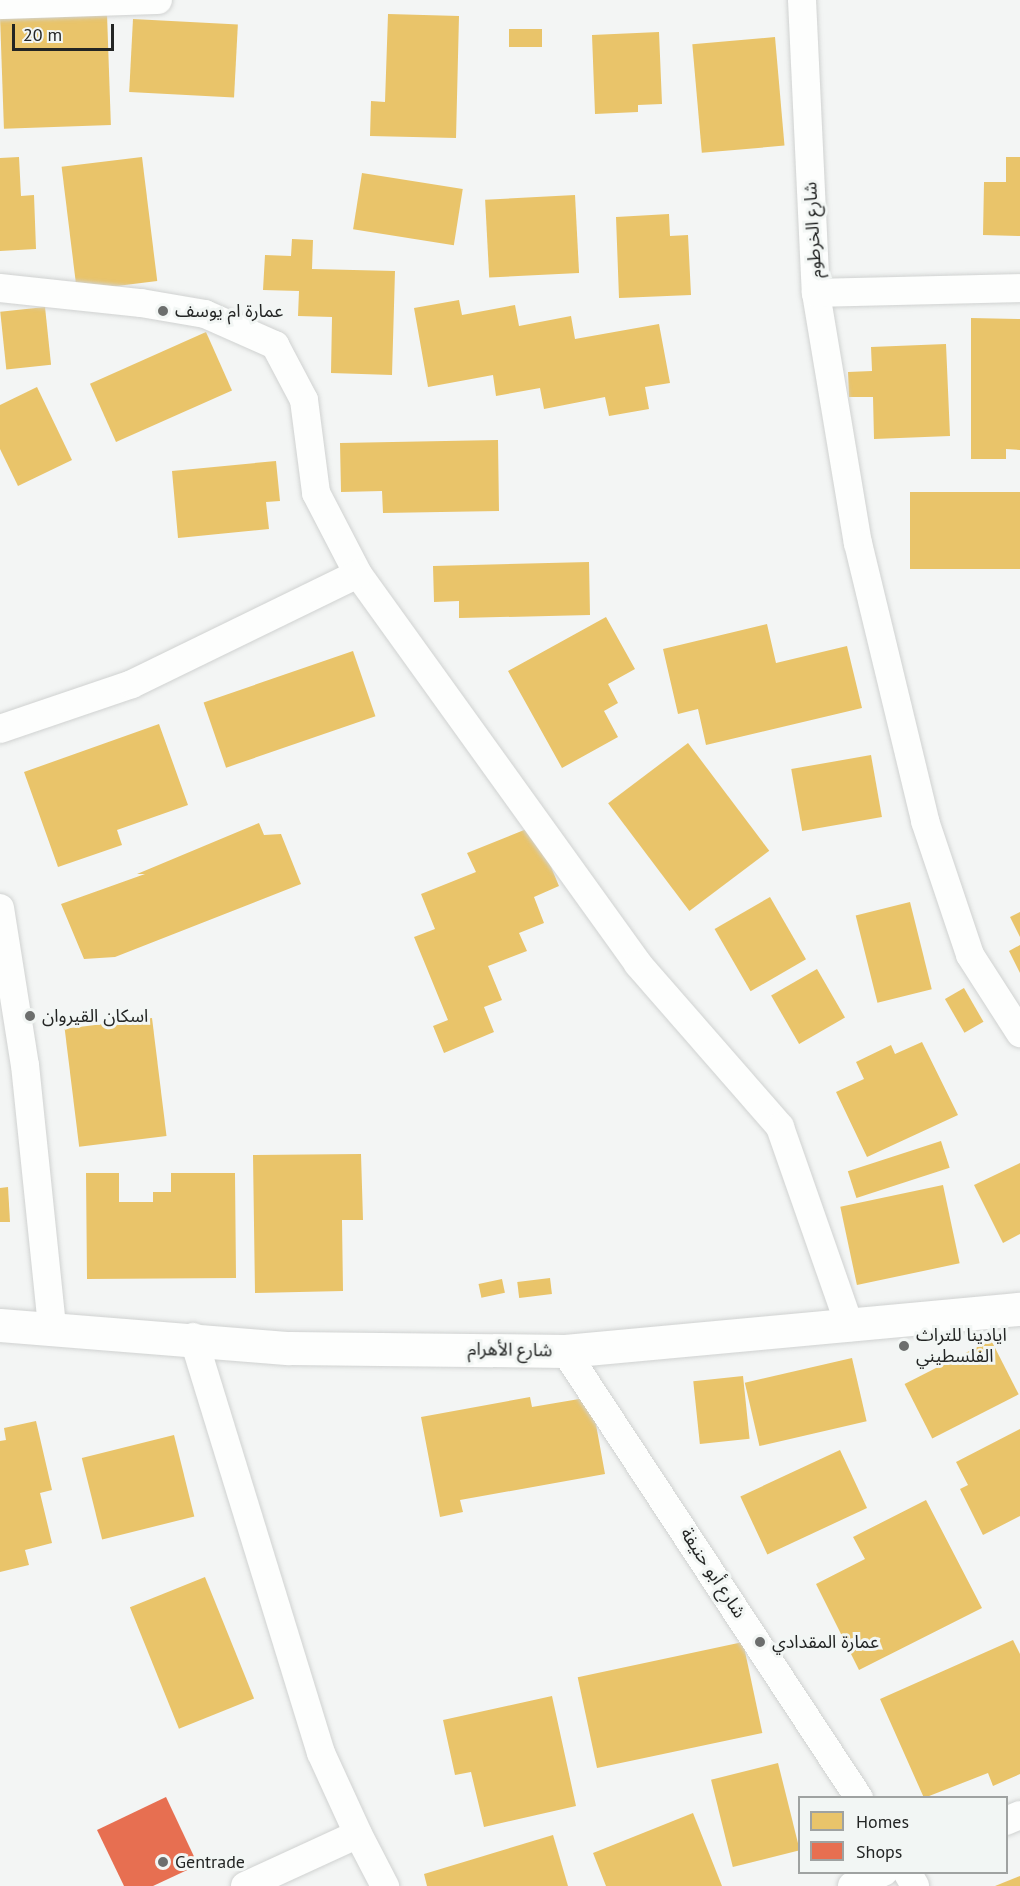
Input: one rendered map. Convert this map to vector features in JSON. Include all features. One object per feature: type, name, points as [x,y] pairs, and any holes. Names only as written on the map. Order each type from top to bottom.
[{"type":"street","points":[[0,5],[158,0]]},
{"type":"street","name":"شارع الخرطوم","points":[[802,0],[816,293],[1020,288]]},
{"type":"street","points":[[0,288],[141,303],[205,314],[275,345],[304,400],[316,493],[358,574],[638,964],[780,1127],[850,1327]]},
{"type":"street","points":[[816,293],[858,543],[925,821],[970,955],[1020,1033]]},
{"type":"street","points":[[0,729],[132,684],[358,574]]},
{"type":"street","points":[[0,908],[25,1065],[52,1326]]},
{"type":"street","name":"شارع الأهرام","points":[[0,1325],[52,1326],[193,1337],[289,1348],[565,1351],[850,1327],[1020,1309]]},
{"type":"street","points":[[193,1337],[321,1753],[385,1886]]},
{"type":"street","name":"شارع أبو حنيفة","points":[[565,1351],[858,1796]]},
{"type":"street","points":[[245,1886],[358,1834]]},
{"type":"street","points":[[852,1886],[879,1874]]},
{"type":"building: Homes","points":[[107,14],[111,125],[4,129],[0,18]]},
{"type":"building: Homes","points":[[388,14],[459,16],[456,138],[370,136],[371,101],[385,102]]},
{"type":"building: Homes","points":[[133,19],[238,24],[234,97],[129,92]]},
{"type":"building: Homes","points":[[509,29],[542,29],[542,47],[509,47]]},
{"type":"building: Homes","points":[[659,32],[662,104],[638,105],[638,112],[595,114],[592,35]]},
{"type":"building: Homes","points":[[775,37],[784,146],[702,153],[692,44]]},
{"type":"building: Homes","points":[[19,157],[21,196],[34,195],[36,249],[0,251],[0,158]]},
{"type":"building: Homes","points":[[142,157],[157,281],[77,291],[62,167]]},
{"type":"building: Homes","points":[[1006,157],[1020,157],[1020,236],[983,235],[984,182],[1006,182]]},
{"type":"building: Homes","points":[[362,173],[463,189],[454,245],[353,229]]},
{"type":"building: Homes","points":[[575,195],[579,273],[489,278],[485,200]]},
{"type":"building: Homes","points":[[669,214],[670,236],[688,235],[691,295],[619,298],[616,217]]},
{"type":"building: Homes","points":[[292,239],[313,240],[312,269],[395,271],[392,375],[331,373],[332,317],[298,316],[299,291],[263,290],[265,255],[291,256]]},
{"type":"building: Homes","points":[[459,300],[462,315],[515,305],[519,326],[571,316],[575,339],[659,324],[670,383],[645,387],[649,409],[609,416],[605,397],[544,409],[540,388],[496,396],[493,375],[428,387],[414,308]]},
{"type":"building: Homes","points":[[45,307],[51,365],[6,369],[0,312]]},
{"type":"building: Homes","points":[[971,318],[1020,319],[1020,450],[1006,449],[1006,459],[971,459]]},
{"type":"building: Homes","points":[[206,332],[232,390],[116,442],[90,384]]},
{"type":"building: Homes","points":[[946,344],[950,436],[874,439],[873,397],[849,397],[848,372],[872,371],[871,347]]},
{"type":"building: Homes","points":[[37,387],[72,460],[18,486],[0,449],[0,405]]},
{"type":"building: Homes","points":[[498,440],[499,511],[383,513],[382,491],[341,492],[340,443]]},
{"type":"building: Homes","points":[[276,461],[280,501],[266,502],[269,529],[178,538],[172,471]]},
{"type":"building: Homes","points":[[910,492],[1020,492],[1020,569],[910,569]]},
{"type":"building: Homes","points":[[589,562],[590,615],[459,618],[459,601],[434,602],[433,566]]},
{"type":"building: Homes","points":[[606,617],[635,669],[608,684],[618,703],[604,711],[618,737],[562,768],[508,671]]},
{"type":"building: Homes","points":[[767,624],[776,663],[847,646],[862,708],[706,745],[698,709],[678,714],[663,649]]},
{"type":"building: Homes","points":[[353,651],[375,716],[226,768],[204,702]]},
{"type":"building: Homes","points":[[159,724],[188,805],[117,830],[122,845],[58,867],[24,772]]},
{"type":"building: Homes","points":[[688,743],[769,851],[689,911],[608,803]]},
{"type":"building: Homes","points":[[871,755],[882,817],[802,831],[791,769]]},
{"type":"building: Homes","points":[[259,823],[264,835],[281,834],[301,884],[115,957],[84,959],[61,904],[145,874],[137,874]]},
{"type":"building: Homes","points":[[534,826],[559,886],[534,897],[544,923],[519,933],[527,951],[488,966],[502,1000],[484,1007],[494,1032],[444,1053],[433,1026],[448,1020],[414,937],[435,929],[421,894],[476,872],[467,853]]},
{"type":"building: Homes","points":[[770,897],[806,959],[751,991],[715,929]]},
{"type":"building: Homes","points":[[910,902],[932,989],[877,1003],[856,916]]},
{"type":"building: Homes","points":[[1020,912],[1020,937],[1010,917]]},
{"type":"building: Homes","points":[[1020,945],[1020,973],[1009,951]]},
{"type":"building: Homes","points":[[817,969],[845,1017],[799,1044],[771,996]]},
{"type":"building: Homes","points":[[964,988],[984,1022],[964,1033],[945,999]]},
{"type":"building: Homes","points":[[152,1018],[167,1136],[79,1147],[65,1029]]},
{"type":"building: Homes","points":[[922,1042],[958,1115],[867,1157],[836,1092],[864,1079],[856,1062],[891,1045],[895,1054]]},
{"type":"building: Homes","points":[[941,1141],[950,1168],[856,1198],[848,1171]]},
{"type":"building: Homes","points":[[361,1154],[363,1220],[342,1220],[343,1291],[255,1293],[253,1155]]},
{"type":"building: Homes","points":[[1020,1163],[1020,1234],[1003,1243],[974,1185]]},
{"type":"building: Homes","points":[[86,1173],[119,1173],[119,1202],[153,1202],[153,1192],[171,1192],[171,1173],[235,1173],[236,1278],[87,1279]]},
{"type":"building: Homes","points":[[943,1185],[960,1263],[857,1285],[840,1207]]},
{"type":"building: Homes","points":[[8,1187],[10,1222],[0,1222],[0,1188]]},
{"type":"building: Homes","points":[[550,1278],[552,1294],[519,1298],[517,1282]]},
{"type":"building: Homes","points":[[502,1279],[505,1293],[481,1298],[479,1284]]},
{"type":"building: Homes","points":[[991,1340],[1019,1394],[932,1438],[905,1384]]},
{"type":"building: Homes","points":[[852,1358],[867,1421],[759,1446],[745,1383]]},
{"type":"building: Homes","points":[[743,1376],[750,1439],[700,1444],[693,1381]]},
{"type":"building: Homes","points":[[530,1397],[532,1407],[591,1397],[605,1474],[460,1500],[463,1512],[440,1517],[421,1417]]},
{"type":"building: Homes","points":[[36,1421],[52,1490],[40,1493],[52,1543],[25,1550],[29,1565],[0,1572],[0,1441],[6,1440],[4,1428]]},
{"type":"building: Homes","points":[[1020,1429],[1020,1516],[983,1535],[960,1489],[968,1485],[956,1462]]},
{"type":"building: Homes","points":[[174,1435],[194,1517],[102,1539],[82,1458]]},
{"type":"building: Homes","points":[[840,1450],[867,1508],[767,1554],[740,1496]]},
{"type":"building: Homes","points":[[926,1500],[982,1608],[859,1670],[816,1584],[865,1559],[853,1537]]},
{"type":"building: Homes","points":[[205,1577],[254,1698],[179,1729],[130,1607]]},
{"type":"building: Homes","points":[[1013,1640],[1020,1654],[1020,1774],[993,1786],[988,1773],[929,1796],[923,1796],[880,1699]]},
{"type":"building: Homes","points":[[743,1642],[762,1733],[597,1768],[578,1677]]},
{"type":"building: Homes","points":[[552,1696],[576,1806],[484,1827],[471,1772],[455,1775],[443,1720]]},
{"type":"building: Homes","points":[[778,1763],[798,1851],[733,1867],[711,1780]]},
{"type":"building: Homes","points":[[693,1813],[722,1886],[606,1886],[593,1853]]},
{"type":"building: Homes","points":[[553,1835],[568,1886],[427,1886],[424,1874]]},
{"type":"building: Homes","points":[[1020,1876],[1020,1886],[995,1886]]},
{"type":"building: Shops","points":[[166,1797],[198,1865],[153,1886],[124,1886],[97,1830]]},
{"type":"place","name":"عمارة ام يوسف","points":[[163,311]]},
{"type":"place","name":"اسكان القيروان","points":[[30,1016]]},
{"type":"place","name":"ايادينا للتراث الفلسطيني","points":[[904,1346]]},
{"type":"place","name":"عمارة المقدادي","points":[[760,1642]]},
{"type":"place","name":"Gentrade","points":[[163,1862]]}]
